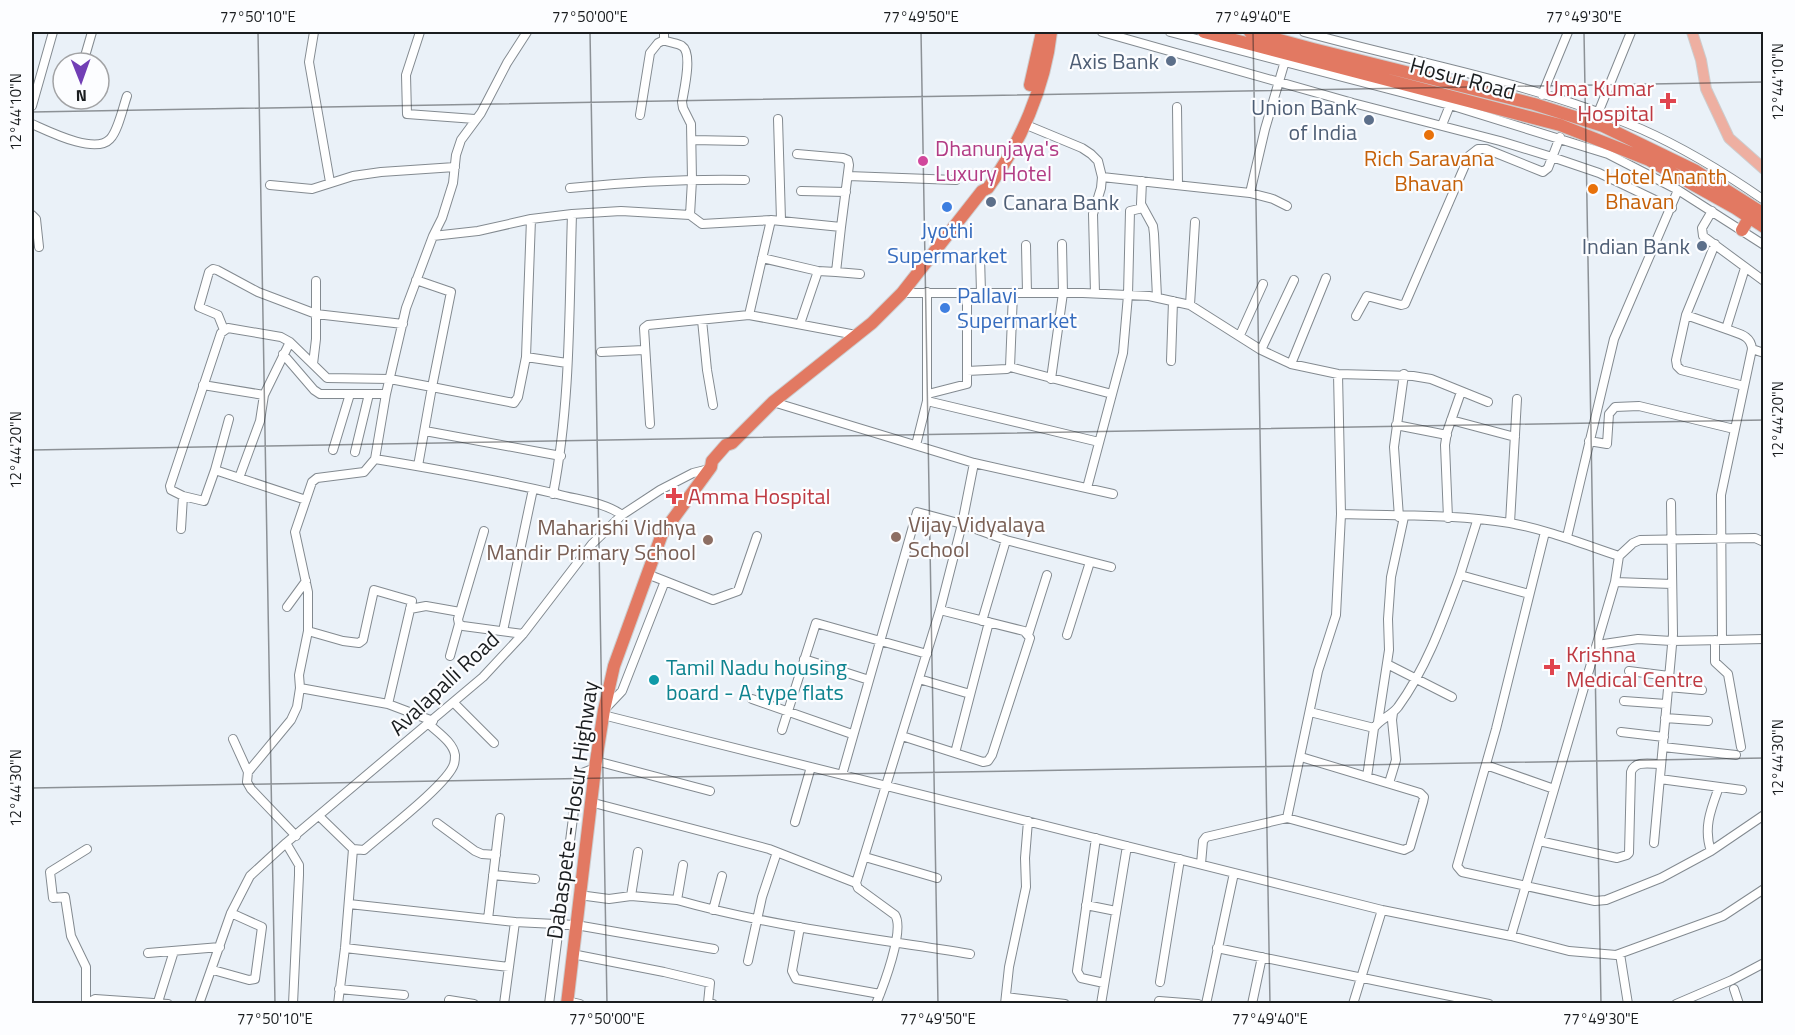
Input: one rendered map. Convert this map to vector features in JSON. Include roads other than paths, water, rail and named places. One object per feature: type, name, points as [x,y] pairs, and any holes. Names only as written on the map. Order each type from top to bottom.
[{"type":"highway","points":[[982,191],[983,184],[1010,142],[1020,120],[1042,32]]},
{"type":"highway","points":[[773,402],[872,323],[902,293],[982,191],[988,188],[1013,150],[1024,124],[1042,72],[1051,32]]},
{"type":"highway","name":"Hosur Road","points":[[1204,32],[1560,125],[1635,154],[1735,208],[1764,227]]},
{"type":"highway","name":"Hosur Road","points":[[1250,32],[1534,104],[1603,126],[1696,171],[1764,214]]},
{"type":"highway","points":[[1742,230],[1749,218]]},
{"type":"highway","name":"Dabaspete - Hosur Highway","points":[[571,1003],[572,954],[595,765],[614,666],[662,534],[710,468],[718,453],[726,445],[732,443],[773,402]]},
{"type":"main road","points":[[1692,32],[1701,60],[1706,89],[1729,138],[1764,169]]},
{"type":"street","points":[[32,106],[53,32]]},
{"type":"street","points":[[86,51],[92,32]]},
{"type":"street","points":[[314,32],[309,62],[330,182]]},
{"type":"street","points":[[420,32],[406,75],[407,114],[475,119]]},
{"type":"street","points":[[248,772],[291,720],[297,706],[300,688],[299,675],[308,631],[308,592],[295,532],[312,482],[317,478],[364,472],[375,459],[386,394],[403,324],[416,280],[442,218],[453,183],[456,155],[461,140],[475,119],[482,113],[507,63],[527,32]]},
{"type":"street","points":[[1102,32],[1552,157],[1599,173],[1672,208]]},
{"type":"street","points":[[1170,32],[1450,105],[1560,137],[1608,154],[1678,189],[1764,244]]},
{"type":"street","points":[[1304,32],[1542,95],[1598,113],[1677,147],[1764,200]]},
{"type":"street","points":[[1542,95],[1568,32]]},
{"type":"street","points":[[1598,113],[1631,32]]},
{"type":"street","points":[[640,115],[650,53],[664,36],[681,45],[686,50],[688,60],[682,108],[692,124],[690,215]]},
{"type":"street","points":[[1250,193],[1265,129],[1285,61]]},
{"type":"street","points":[[32,124],[80,143],[106,143],[112,138],[128,96]]},
{"type":"street","points":[[1442,125],[1450,105]]},
{"type":"street","points":[[1177,107],[1178,185]]},
{"type":"street","points":[[778,119],[781,220]]},
{"type":"street","points":[[1024,124],[1091,154],[1098,161],[1102,177],[1093,214],[1095,293]]},
{"type":"street","points":[[1356,316],[1367,296],[1401,305],[1405,304],[1473,151],[1486,148],[1544,172],[1560,137]]},
{"type":"street","points":[[692,140],[744,141]]},
{"type":"street","points":[[797,154],[848,160],[836,272]]},
{"type":"street","points":[[270,185],[312,189],[330,182],[381,172],[455,167]]},
{"type":"street","points":[[848,176],[956,180]]},
{"type":"street","points":[[1102,177],[1250,193],[1273,199],[1287,206]]},
{"type":"street","points":[[570,188],[626,182],[745,180]]},
{"type":"street","points":[[1142,182],[1140,198],[1154,234],[1157,297]]},
{"type":"street","points":[[1567,537],[1614,339],[1672,208],[1678,189]]},
{"type":"street","points":[[801,191],[846,192]]},
{"type":"street","points":[[1087,488],[1123,353],[1128,295],[1130,211],[1143,208]]},
{"type":"street","points":[[433,236],[478,231],[531,219],[621,211],[690,215],[702,224],[781,220],[841,227]]},
{"type":"street","points":[[1712,211],[1702,231],[1703,236],[1764,281]]},
{"type":"street","points":[[553,494],[561,456],[572,214]]},
{"type":"street","points":[[32,216],[38,225],[39,247]]},
{"type":"street","points":[[229,419],[204,501],[200,502],[173,492],[170,486],[203,385],[221,333],[228,328],[272,334],[290,342],[322,375],[331,379],[390,379],[514,403],[518,398],[526,357],[531,219]]},
{"type":"street","points":[[749,315],[771,220]]},
{"type":"street","points":[[1190,305],[1195,222]]},
{"type":"street","points":[[1051,379],[1063,293],[1062,244]]},
{"type":"street","points":[[1715,244],[1686,315],[1676,360],[1677,366],[1681,370],[1744,386]]},
{"type":"street","points":[[1026,245],[1027,293]]},
{"type":"street","points":[[980,256],[981,292]]},
{"type":"street","points":[[762,258],[818,271],[860,274]]},
{"type":"street","points":[[1726,329],[1746,268]]},
{"type":"street","points":[[224,330],[218,315],[199,307],[209,272],[213,269],[258,292],[316,314],[403,324]]},
{"type":"street","points":[[800,324],[818,271]]},
{"type":"street","points":[[1291,364],[1326,278]]},
{"type":"street","points":[[416,280],[451,292],[418,466]]},
{"type":"street","points":[[1262,350],[1294,280]]},
{"type":"street","points":[[313,364],[316,281]]},
{"type":"street","points":[[1240,335],[1263,284]]},
{"type":"street","points":[[916,445],[927,398],[927,292]]},
{"type":"street","points":[[927,398],[968,384],[967,292]]},
{"type":"street","points":[[1010,367],[1013,292]]},
{"type":"street","points":[[902,293],[1095,293],[1157,297],[1190,305],[1262,350],[1291,364],[1338,374],[1404,374],[1431,379],[1488,402]]},
{"type":"street","points":[[1171,361],[1173,301]]},
{"type":"street","points":[[650,424],[643,332],[648,325],[749,315],[856,335]]},
{"type":"street","points":[[1663,747],[1739,751],[1728,674],[1715,662],[1718,640],[1720,495],[1752,342],[1748,337],[1686,315]]},
{"type":"street","points":[[702,320],[713,405]]},
{"type":"street","points":[[239,478],[260,421],[264,395],[290,342]]},
{"type":"street","points":[[1752,349],[1764,352]]},
{"type":"street","points":[[601,352],[644,350]]},
{"type":"street","points":[[283,354],[320,394],[386,394]]},
{"type":"street","points":[[526,357],[567,363]]},
{"type":"street","points":[[967,371],[1010,367],[1112,394]]},
{"type":"street","points":[[1287,819],[1321,660],[1334,628],[1336,615],[1341,514],[1338,374]]},
{"type":"street","points":[[1367,777],[1389,650],[1388,619],[1391,578],[1401,517],[1394,447],[1404,374]]},
{"type":"street","points":[[203,385],[264,395]]},
{"type":"street","points":[[1448,518],[1447,435],[1461,392]]},
{"type":"street","points":[[333,450],[350,394]]},
{"type":"street","points":[[355,452],[369,394]]},
{"type":"street","points":[[927,398],[1099,442]]},
{"type":"street","points":[[1510,524],[1517,399]]},
{"type":"street","points":[[773,402],[974,463],[1113,494]]},
{"type":"street","points":[[1589,441],[1607,444],[1609,414],[1615,407],[1639,406],[1734,429]]},
{"type":"street","points":[[1451,420],[1515,437]]},
{"type":"street","points":[[1396,425],[1447,435]]},
{"type":"street","points":[[425,431],[561,456]]},
{"type":"street","points":[[375,459],[533,489],[614,509],[622,515]]},
{"type":"street","points":[[856,883],[940,610],[962,524],[974,463]]},
{"type":"street","name":"Avalapalli Road","points":[[231,913],[250,876],[483,676],[523,634],[592,544],[622,515],[668,486],[693,473],[710,468]]},
{"type":"street","points":[[215,470],[306,500]]},
{"type":"street","points":[[503,631],[533,489]]},
{"type":"street","points":[[181,529],[183,496]]},
{"type":"street","points":[[1654,843],[1672,641],[1671,503]]},
{"type":"street","points":[[842,775],[917,512],[962,524],[1006,540],[1111,567]]},
{"type":"street","points":[[1341,514],[1448,518],[1510,524],[1567,537],[1619,556]]},
{"type":"street","points":[[1310,712],[1376,725],[1393,713],[1417,678],[1437,635],[1460,575],[1477,520]]},
{"type":"street","points":[[450,656],[483,531]]},
{"type":"street","points":[[1545,532],[1486,765],[1457,866],[1462,872],[1525,887],[1595,901],[1606,900],[1661,878],[1711,851],[1764,815]]},
{"type":"street","points":[[647,574],[713,600],[738,591],[757,536]]},
{"type":"street","points":[[1511,936],[1615,582],[1619,556],[1633,543],[1640,540],[1755,538],[1764,542]]},
{"type":"street","points":[[955,753],[1006,540]]},
{"type":"street","points":[[1067,635],[1090,562]]},
{"type":"street","points":[[902,736],[983,762],[988,760],[992,755],[1030,638],[1028,635],[1047,575]]},
{"type":"street","points":[[1460,575],[1529,594]]},
{"type":"street","points":[[287,607],[306,581]]},
{"type":"street","points":[[665,581],[622,691],[604,712],[842,775],[1382,910],[1511,936],[1569,951],[1620,954],[1723,916],[1764,889]]},
{"type":"street","points":[[1615,582],[1672,584]]},
{"type":"street","points":[[308,631],[359,643],[363,640],[374,590],[412,601],[388,704]]},
{"type":"street","points":[[410,609],[426,606],[460,612]]},
{"type":"street","points":[[940,610],[1024,631],[1028,635]]},
{"type":"street","points":[[782,730],[816,623],[927,654]]},
{"type":"street","points":[[459,624],[523,634]]},
{"type":"street","points":[[1597,645],[1638,639],[1672,641],[1764,639]]},
{"type":"street","points":[[804,659],[869,680]]},
{"type":"street","points":[[1387,664],[1452,697]]},
{"type":"street","points":[[1629,671],[1669,676]]},
{"type":"street","points":[[919,679],[970,694]]},
{"type":"street","points":[[1668,687],[1702,690]]},
{"type":"street","points":[[300,688],[388,704],[431,722],[452,746],[455,755],[454,764],[446,776],[413,809],[364,850],[353,849],[319,816]]},
{"type":"street","points":[[752,699],[852,734]]},
{"type":"street","points":[[1624,701],[1666,704]]},
{"type":"street","points":[[454,703],[494,743]]},
{"type":"street","points":[[1389,783],[1396,760],[1393,713]]},
{"type":"street","points":[[1665,718],[1708,721]]},
{"type":"street","points":[[1621,732],[1664,736]]},
{"type":"street","points":[[233,739],[248,772],[247,782],[251,789],[296,836]]},
{"type":"street","points":[[1201,864],[1203,841],[1206,837],[1287,819],[1404,850],[1410,848],[1424,797],[1420,793],[1301,757]]},
{"type":"street","points":[[1539,841],[1617,858],[1628,855],[1633,766],[1661,764]]},
{"type":"street","points":[[549,1004],[580,774],[595,765],[710,790]]},
{"type":"street","points":[[1486,765],[1554,789]]},
{"type":"street","points":[[795,822],[812,767]]},
{"type":"street","points":[[1660,779],[1742,790]]},
{"type":"street","points":[[1711,851],[1706,833],[1719,787]]},
{"type":"street","points":[[591,802],[777,852],[856,883],[858,888],[898,918],[896,942],[876,1004]]},
{"type":"street","points":[[488,919],[500,818]]},
{"type":"street","points":[[1028,821],[1025,858],[1026,887],[1009,967],[1006,1000],[1065,1004]]},
{"type":"street","points":[[437,823],[482,854],[496,855]]},
{"type":"street","points":[[1096,838],[1078,975],[1081,978],[1104,983]]},
{"type":"street","points":[[286,843],[298,865],[299,875],[293,1004]]},
{"type":"street","points":[[1101,1004],[1127,846]]},
{"type":"street","points":[[87,849],[50,872],[53,898],[65,897],[71,936],[86,967],[86,1003],[96,999],[168,1004]]},
{"type":"street","points":[[338,1004],[353,849]]},
{"type":"street","points":[[631,896],[638,852]]},
{"type":"street","points":[[748,961],[762,897],[777,852]]},
{"type":"street","points":[[865,857],[937,878]]},
{"type":"street","points":[[1160,982],[1180,859]]},
{"type":"street","points":[[677,900],[683,865]]},
{"type":"street","points":[[1206,1004],[1234,873]]},
{"type":"street","points":[[493,875],[535,879]]},
{"type":"street","points":[[713,910],[722,876]]},
{"type":"street","points":[[579,895],[609,899],[631,896],[677,900],[713,910],[800,927],[969,954]]},
{"type":"street","points":[[349,904],[514,922],[576,925],[714,949]]},
{"type":"street","points":[[1086,905],[1116,911]]},
{"type":"street","points":[[1353,1004],[1382,910]]},
{"type":"street","points":[[199,1004],[213,970],[231,913],[262,927],[255,979],[249,980],[213,970]]},
{"type":"street","points":[[504,1004],[514,922]]},
{"type":"street","points":[[800,927],[792,971],[796,979],[880,994]]},
{"type":"street","points":[[148,953],[220,946]]},
{"type":"street","points":[[345,948],[509,967]]},
{"type":"street","points":[[1217,948],[1487,1003]]},
{"type":"street","points":[[158,1002],[174,951]]},
{"type":"street","points":[[572,954],[710,983],[710,1003]]},
{"type":"street","points":[[1620,954],[1628,1004]]},
{"type":"street","points":[[1252,1004],[1262,957]]},
{"type":"street","points":[[1676,1004],[1764,963]]},
{"type":"street","points":[[1734,988],[1739,1004]]},
{"type":"street","points":[[339,989],[405,995]]},
{"type":"street","points":[[449,1000],[474,1004]]},
{"type":"street","points":[[1159,1004],[1159,1001],[1198,1004]]},
{"type":"place","name":"Axis Bank","points":[[1171,61]]},
{"type":"place","name":"Uma Kumar Hospital","points":[[1668,101]]},
{"type":"place","name":"Union Bank of India","points":[[1369,120]]},
{"type":"place","name":"Rich Saravana Bhavan","points":[[1429,135]]},
{"type":"place","name":"Dhanunjaya's Luxury Hotel","points":[[923,161]]},
{"type":"place","name":"Hotel Ananth Bhavan","points":[[1593,189]]},
{"type":"place","name":"Canara Bank","points":[[991,202]]},
{"type":"place","name":"Jyothi Supermarket","points":[[947,207]]},
{"type":"place","name":"Indian Bank","points":[[1702,246]]},
{"type":"place","name":"Pallavi Supermarket","points":[[945,308]]},
{"type":"place","name":"Amma Hospital","points":[[674,496]]},
{"type":"place","name":"Vijay Vidyalaya School","points":[[896,537]]},
{"type":"place","name":"Maharishi Vidhya Mandir Primary School","points":[[708,540]]},
{"type":"place","name":"Krishna Medical Centre","points":[[1552,667]]},
{"type":"place","name":"Tamil Nadu housing board - A type flats","points":[[654,680]]}]
